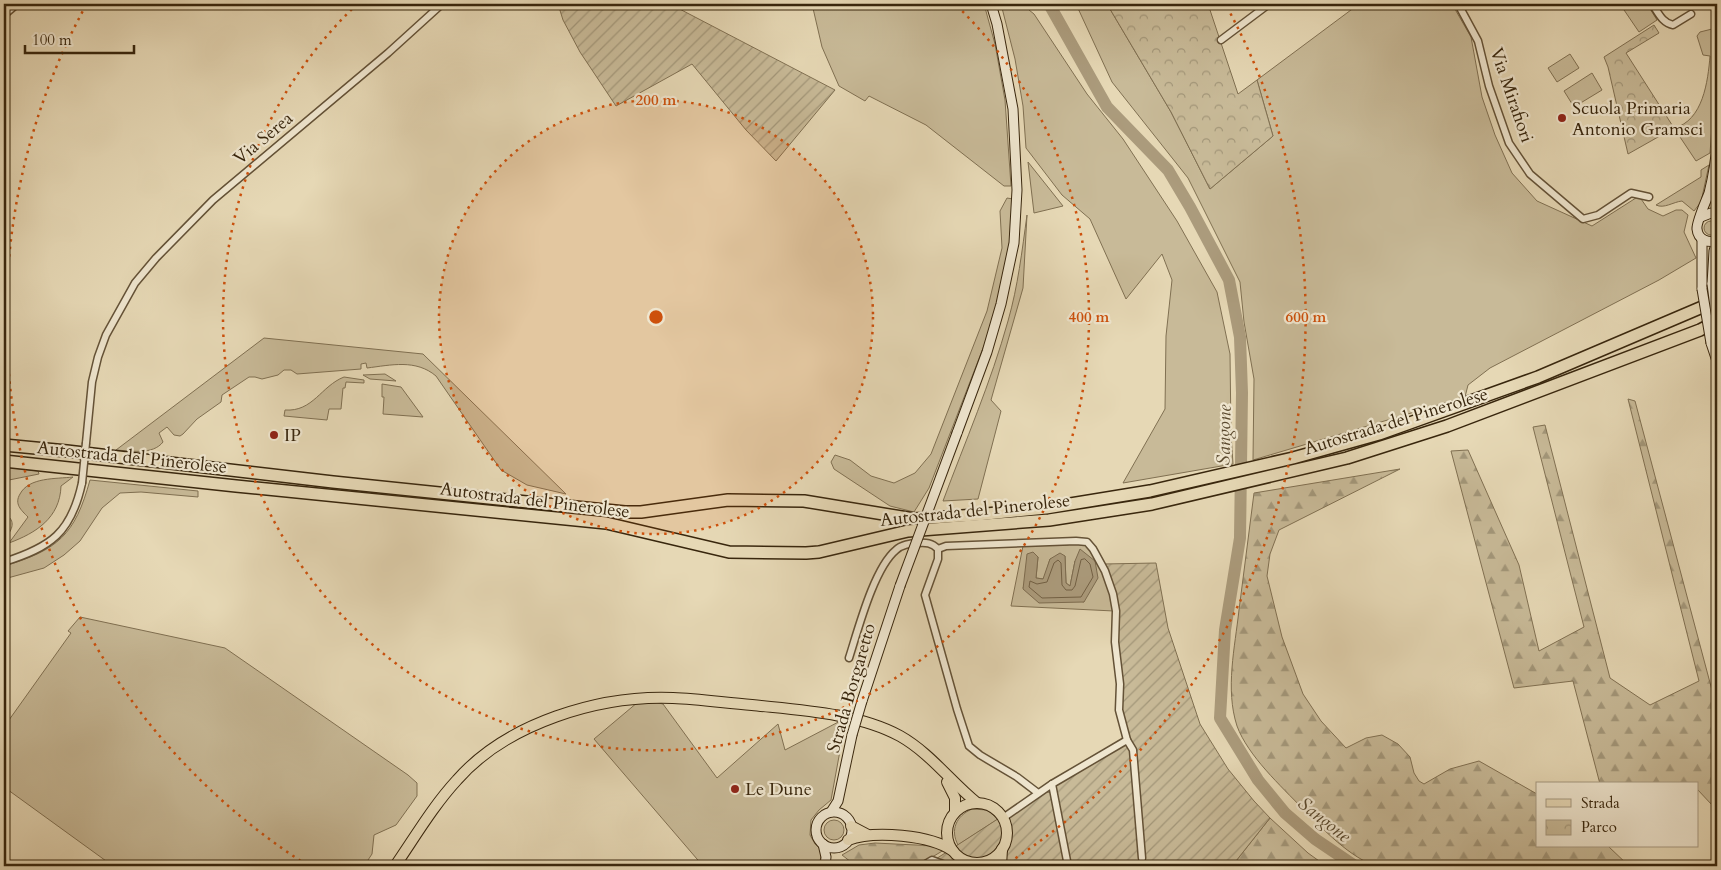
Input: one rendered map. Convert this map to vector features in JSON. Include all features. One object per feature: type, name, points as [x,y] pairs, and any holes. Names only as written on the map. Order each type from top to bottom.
[{"type":"highway","points":[[1650,329],[1715,290]]},
{"type":"highway","name":"Autostrada del Pinerolese","points":[[4,445],[332,482],[625,512],[641,512],[728,500],[804,501],[914,518],[976,515],[1046,508],[1150,491],[1343,445],[1538,377],[1717,300]]},
{"type":"highway","name":"Autostrada del Pinerolese","points":[[4,461],[606,523],[729,552],[806,554],[908,532],[1049,520],[1152,504],[1347,458],[1447,426],[1717,323]]},
{"type":"main road","points":[[395,866],[442,798],[458,779],[476,762],[502,744],[534,725],[573,710],[613,701],[672,698],[809,712],[848,718],[875,726],[898,736],[919,749],[957,787],[977,803],[992,807],[1003,818],[1007,834],[1002,849],[1001,866]]},
{"type":"main road","points":[[938,766],[953,792],[956,812]]},
{"type":"main road","points":[[923,838],[938,834],[948,826],[956,812],[962,807],[977,803]]},
{"type":"main road","points":[[851,826],[869,835]]},
{"type":"main road","points":[[948,826],[950,844],[956,854]]},
{"type":"main road","points":[[848,840],[869,835],[923,838],[941,844],[962,858],[989,866]]},
{"type":"main road","points":[[976,862],[994,858],[1002,849]]},
{"type":"street","points":[[4,15],[17,4]]},
{"type":"street","name":"Via Serea","points":[[4,562],[48,544],[61,532],[71,518],[78,502],[82,483],[92,382],[98,357],[106,335],[135,283],[156,258],[213,200],[388,53],[442,4]]},
{"type":"street","name":"Strada Borgaretto","points":[[836,813],[852,735],[862,700],[900,586],[994,328],[1014,242],[1017,190],[1013,109],[997,24],[991,4]]},
{"type":"street","points":[[1221,40],[1269,4]]},
{"type":"street","name":"Via Mirafiori","points":[[1458,4],[1478,41],[1489,86],[1509,143],[1530,174],[1583,219],[1598,215],[1631,193],[1649,197]]},
{"type":"street","points":[[1652,4],[1666,23],[1673,25],[1691,14]]},
{"type":"street","points":[[1717,143],[1708,193],[1697,230],[1702,239],[1702,289],[1711,343],[1717,361]]},
{"type":"street","points":[[1701,217],[1711,213],[1717,215]]},
{"type":"street","points":[[1702,239],[1709,242],[1717,241],[1713,257],[1717,323]]},
{"type":"street","points":[[938,549],[946,546],[1082,540],[1090,544],[1105,571],[1113,594],[1116,611],[1115,642],[1120,684],[1118,702],[1124,732],[1133,750],[1142,858]]},
{"type":"street","points":[[849,658],[878,574],[891,555],[897,548],[914,543],[928,543],[938,549]]},
{"type":"street","points":[[938,549],[938,559],[925,595],[969,746],[1038,793]]},
{"type":"street","points":[[1003,818],[1052,784],[1127,740]]},
{"type":"street","points":[[1052,784],[1068,866]]},
{"type":"street","points":[[836,813],[846,817],[851,826],[851,834],[844,845],[829,847],[817,836],[816,826],[822,816],[836,813]]},
{"type":"street","points":[[824,844],[825,866]]},
{"type":"street","points":[[825,866],[836,847]]},
{"type":"street","points":[[922,866],[932,860],[948,866]]},
{"type":"green space","points":[[558,4],[670,4],[835,90],[776,161],[746,130],[692,64],[616,106],[580,52],[563,20]]},
{"type":"green space","points":[[812,4],[984,4],[995,44],[1005,100],[1011,186],[1004,186],[926,125],[869,96],[865,101],[839,86],[822,47]]},
{"type":"green space","points":[[1001,4],[1025,4],[1034,14],[1087,94],[1123,139],[1177,221],[1217,292],[1230,354],[1233,464],[1123,483],[1165,409],[1166,336],[1172,280],[1162,254],[1126,299],[1090,219],[1062,195],[1026,148],[1023,106],[1015,59]]},
{"type":"green space","points":[[1076,4],[1107,4],[1171,112],[1210,189],[1273,136],[1257,80],[1359,4],[1452,4],[1471,37],[1482,97],[1495,135],[1512,173],[1537,201],[1592,226],[1639,196],[1648,209],[1663,216],[1676,210],[1682,210],[1688,215],[1684,232],[1696,258],[1659,280],[1490,368],[1468,385],[1465,397],[1253,460],[1254,379],[1244,322],[1240,282],[1188,178],[1112,82]]},
{"type":"green space","points":[[1107,4],[1208,4],[1238,94],[1257,80],[1273,136],[1210,189],[1171,112]]},
{"type":"green space","points":[[1626,4],[1647,4],[1657,20],[1639,32],[1622,7]]},
{"type":"green space","points":[[1712,4],[1717,4],[1717,61],[1710,153],[1696,161],[1674,128],[1684,124],[1692,117],[1702,99],[1708,77],[1710,56],[1703,55],[1697,36],[1700,32],[1712,29]]},
{"type":"green space","points":[[1654,25],[1659,33],[1626,53],[1674,128],[1628,154],[1604,57]]},
{"type":"green space","points":[[1570,54],[1579,68],[1557,82],[1548,68]]},
{"type":"green space","points":[[1592,73],[1602,90],[1574,107],[1564,91]]},
{"type":"green space","points":[[1028,162],[1063,206],[1034,213]]},
{"type":"green space","points":[[1709,165],[1701,202],[1694,211],[1682,201],[1665,206],[1656,205],[1701,177],[1701,170]]},
{"type":"green space","points":[[1007,198],[1013,199],[1009,249],[998,302],[985,343],[929,488],[914,512],[890,506],[834,469],[831,462],[835,455],[850,460],[871,476],[894,483],[915,473],[931,454],[987,311],[1002,248],[1000,211]]},
{"type":"green space","points":[[1027,215],[1023,288],[991,400],[1001,411],[978,499],[943,501],[986,389],[1008,321],[1017,282]]},
{"type":"green space","points":[[1708,221],[1714,221],[1718,228],[1714,235],[1708,235],[1704,231],[1704,225]]},
{"type":"green space","points":[[264,338],[423,354],[566,494],[527,485],[501,470],[436,376],[420,367],[403,364],[367,368],[366,363],[361,364],[361,369],[297,374],[291,370],[284,370],[278,375],[262,379],[249,377],[222,395],[221,402],[197,419],[180,436],[174,435],[167,427],[159,433],[163,442],[154,449],[148,451],[116,450]]},
{"type":"green space","points":[[385,374],[396,381],[370,379],[363,375]]},
{"type":"green space","points":[[344,377],[364,380],[364,383],[346,382],[345,388],[343,388],[341,409],[329,409],[327,420],[284,416],[285,410],[295,410],[303,407],[329,386]]},
{"type":"green space","points":[[382,384],[401,387],[423,417],[383,414],[384,397],[382,397]]},
{"type":"green space","points":[[1628,399],[1635,401],[1717,709],[1717,800],[1712,805],[1698,790],[1698,782],[1599,782],[1573,681],[1514,688],[1451,451],[1468,450],[1519,565],[1539,651],[1584,627],[1533,427],[1545,425],[1610,678],[1650,705],[1699,681]]},
{"type":"green space","points":[[4,467],[38,471],[39,474],[4,481]]},
{"type":"green space","points":[[1400,469],[1279,530],[1270,554],[1267,576],[1282,637],[1303,694],[1321,721],[1346,748],[1366,738],[1382,735],[1398,744],[1410,757],[1414,773],[1419,781],[1424,784],[1450,769],[1479,761],[1536,793],[1536,848],[1610,848],[1629,866],[1377,866],[1357,857],[1328,834],[1257,759],[1242,737],[1233,712],[1231,683],[1233,653],[1254,493]]},
{"type":"green space","points":[[73,477],[61,486],[60,497],[56,507],[45,523],[9,543],[28,517],[18,504],[18,498],[24,488],[44,480]]},
{"type":"green space","points":[[90,480],[198,491],[198,497],[141,492],[120,493],[102,508],[80,541],[64,555],[44,568],[4,579],[4,566],[38,554],[62,538],[78,514]]},
{"type":"green space","points":[[4,515],[9,517],[12,525],[4,539]]},
{"type":"green space","points":[[1076,543],[1087,546],[1097,558],[1114,611],[1011,606],[1023,546]],"holes":[[[1065,556],[1066,583],[1070,586],[1075,561],[1084,602],[1023,588],[1038,557],[1036,578],[1044,579],[1050,559]]]},
{"type":"green space","points":[[1156,563],[1168,628],[1200,724],[1228,769],[1270,818],[1232,866],[1071,866],[1055,785],[1125,745],[1129,745],[1120,710],[1117,611],[1103,564]]},
{"type":"green space","points":[[80,617],[225,648],[408,775],[417,783],[417,796],[396,825],[374,835],[372,854],[364,866],[113,866],[4,787],[4,727],[71,633],[68,631]]},
{"type":"green space","name":"Le Dune","points":[[651,701],[663,704],[717,778],[778,724],[785,750],[846,718],[831,800],[811,820],[810,835],[822,851],[819,866],[703,866],[594,739],[638,702]]},
{"type":"green space","points":[[1038,793],[1052,793],[1066,866],[925,866]]},
{"type":"green space","points":[[972,809],[987,810],[998,819],[958,845],[955,834],[956,824],[962,815]]},
{"type":"green space","points":[[1270,818],[1308,853],[1326,866],[1232,866]]},
{"type":"green space","points":[[830,820],[838,820],[844,826],[844,834],[838,840],[830,840],[824,834],[824,826]]},
{"type":"green space","points":[[875,843],[936,846],[944,850],[917,866],[856,866],[842,855],[859,845]]},
{"type":"water","points":[[1080,549],[1095,561],[1098,578],[1084,602],[1039,603],[1023,589],[1027,554],[1033,552],[1038,557],[1036,578],[1043,579],[1050,559],[1060,553],[1065,556],[1066,583],[1070,586],[1075,561]]},
{"type":"waterway","name":"Sangone","points":[[1049,4],[1107,107],[1168,170],[1229,280],[1240,337],[1242,393],[1240,538],[1225,630],[1220,718],[1258,780],[1285,813],[1315,839],[1355,866]]},
{"type":"place","name":"Scuola Primaria Antonio Gramsci","points":[[1562,118]]},
{"type":"place","name":"IP","points":[[274,435]]},
{"type":"place","name":"Le Dune","points":[[735,789]]}]
